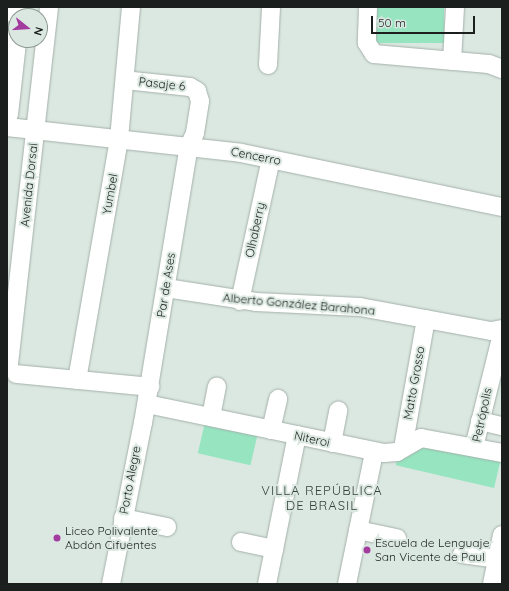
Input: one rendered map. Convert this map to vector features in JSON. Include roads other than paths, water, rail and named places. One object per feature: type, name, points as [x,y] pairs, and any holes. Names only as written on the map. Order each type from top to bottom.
[{"type":"main road","points":[[7,114],[14,48]]},
{"type":"street","name":"Avenida Dorsal","points":[[13,369],[35,130],[49,7]]},
{"type":"street","name":"Yumbel","points":[[77,380],[119,139],[131,7]]},
{"type":"street","points":[[268,65],[271,7]]},
{"type":"street","points":[[368,7],[366,43],[374,54],[452,62],[489,64],[502,69]]},
{"type":"street","points":[[452,62],[455,7]]},
{"type":"street","name":"Pasaje 6","points":[[125,80],[190,87],[197,91]]},
{"type":"street","name":"Par de Ases","points":[[143,423],[189,146],[196,133],[199,108],[197,91]]},
{"type":"street","name":"Cencerro","points":[[7,127],[189,146],[271,159],[502,207]]},
{"type":"street","name":"Olhaberry","points":[[240,301],[271,159]]},
{"type":"street","name":"Alberto González Barahona","points":[[166,288],[240,301],[344,306],[491,331],[502,329]]},
{"type":"street","name":"Matto Grosso","points":[[403,448],[426,319]]},
{"type":"street","name":"Petrópolis","points":[[502,334],[474,447],[502,453]]},
{"type":"street","name":"Niteroi","points":[[13,369],[77,380],[148,395],[211,418],[374,452],[391,454],[421,438],[474,447]]},
{"type":"street","points":[[211,418],[217,388]]},
{"type":"street","points":[[272,430],[278,399]]},
{"type":"street","points":[[332,443],[338,411]]},
{"type":"street","points":[[480,421],[502,426]]},
{"type":"street","name":"Porto Alegre","points":[[115,583],[123,518],[143,423]]},
{"type":"street","points":[[267,584],[297,435]]},
{"type":"street","points":[[347,584],[374,452]]},
{"type":"street","points":[[123,518],[167,527]]},
{"type":"street","points":[[358,530],[397,538]]},
{"type":"street","points":[[492,584],[502,535]]},
{"type":"street","points":[[241,542],[274,549]]},
{"type":"street","points":[[462,554],[497,560]]},
{"type":"place","name":"Liceo Polivalente Abdón Cifuentes","points":[[57,538]]},
{"type":"place","name":"Escuela de Lenguaje San Vicente de Paul","points":[[367,550]]},
{"type":"district","name":"VILLA REPÚBLICA DE BRASIL","points":[[322,498]]}]
